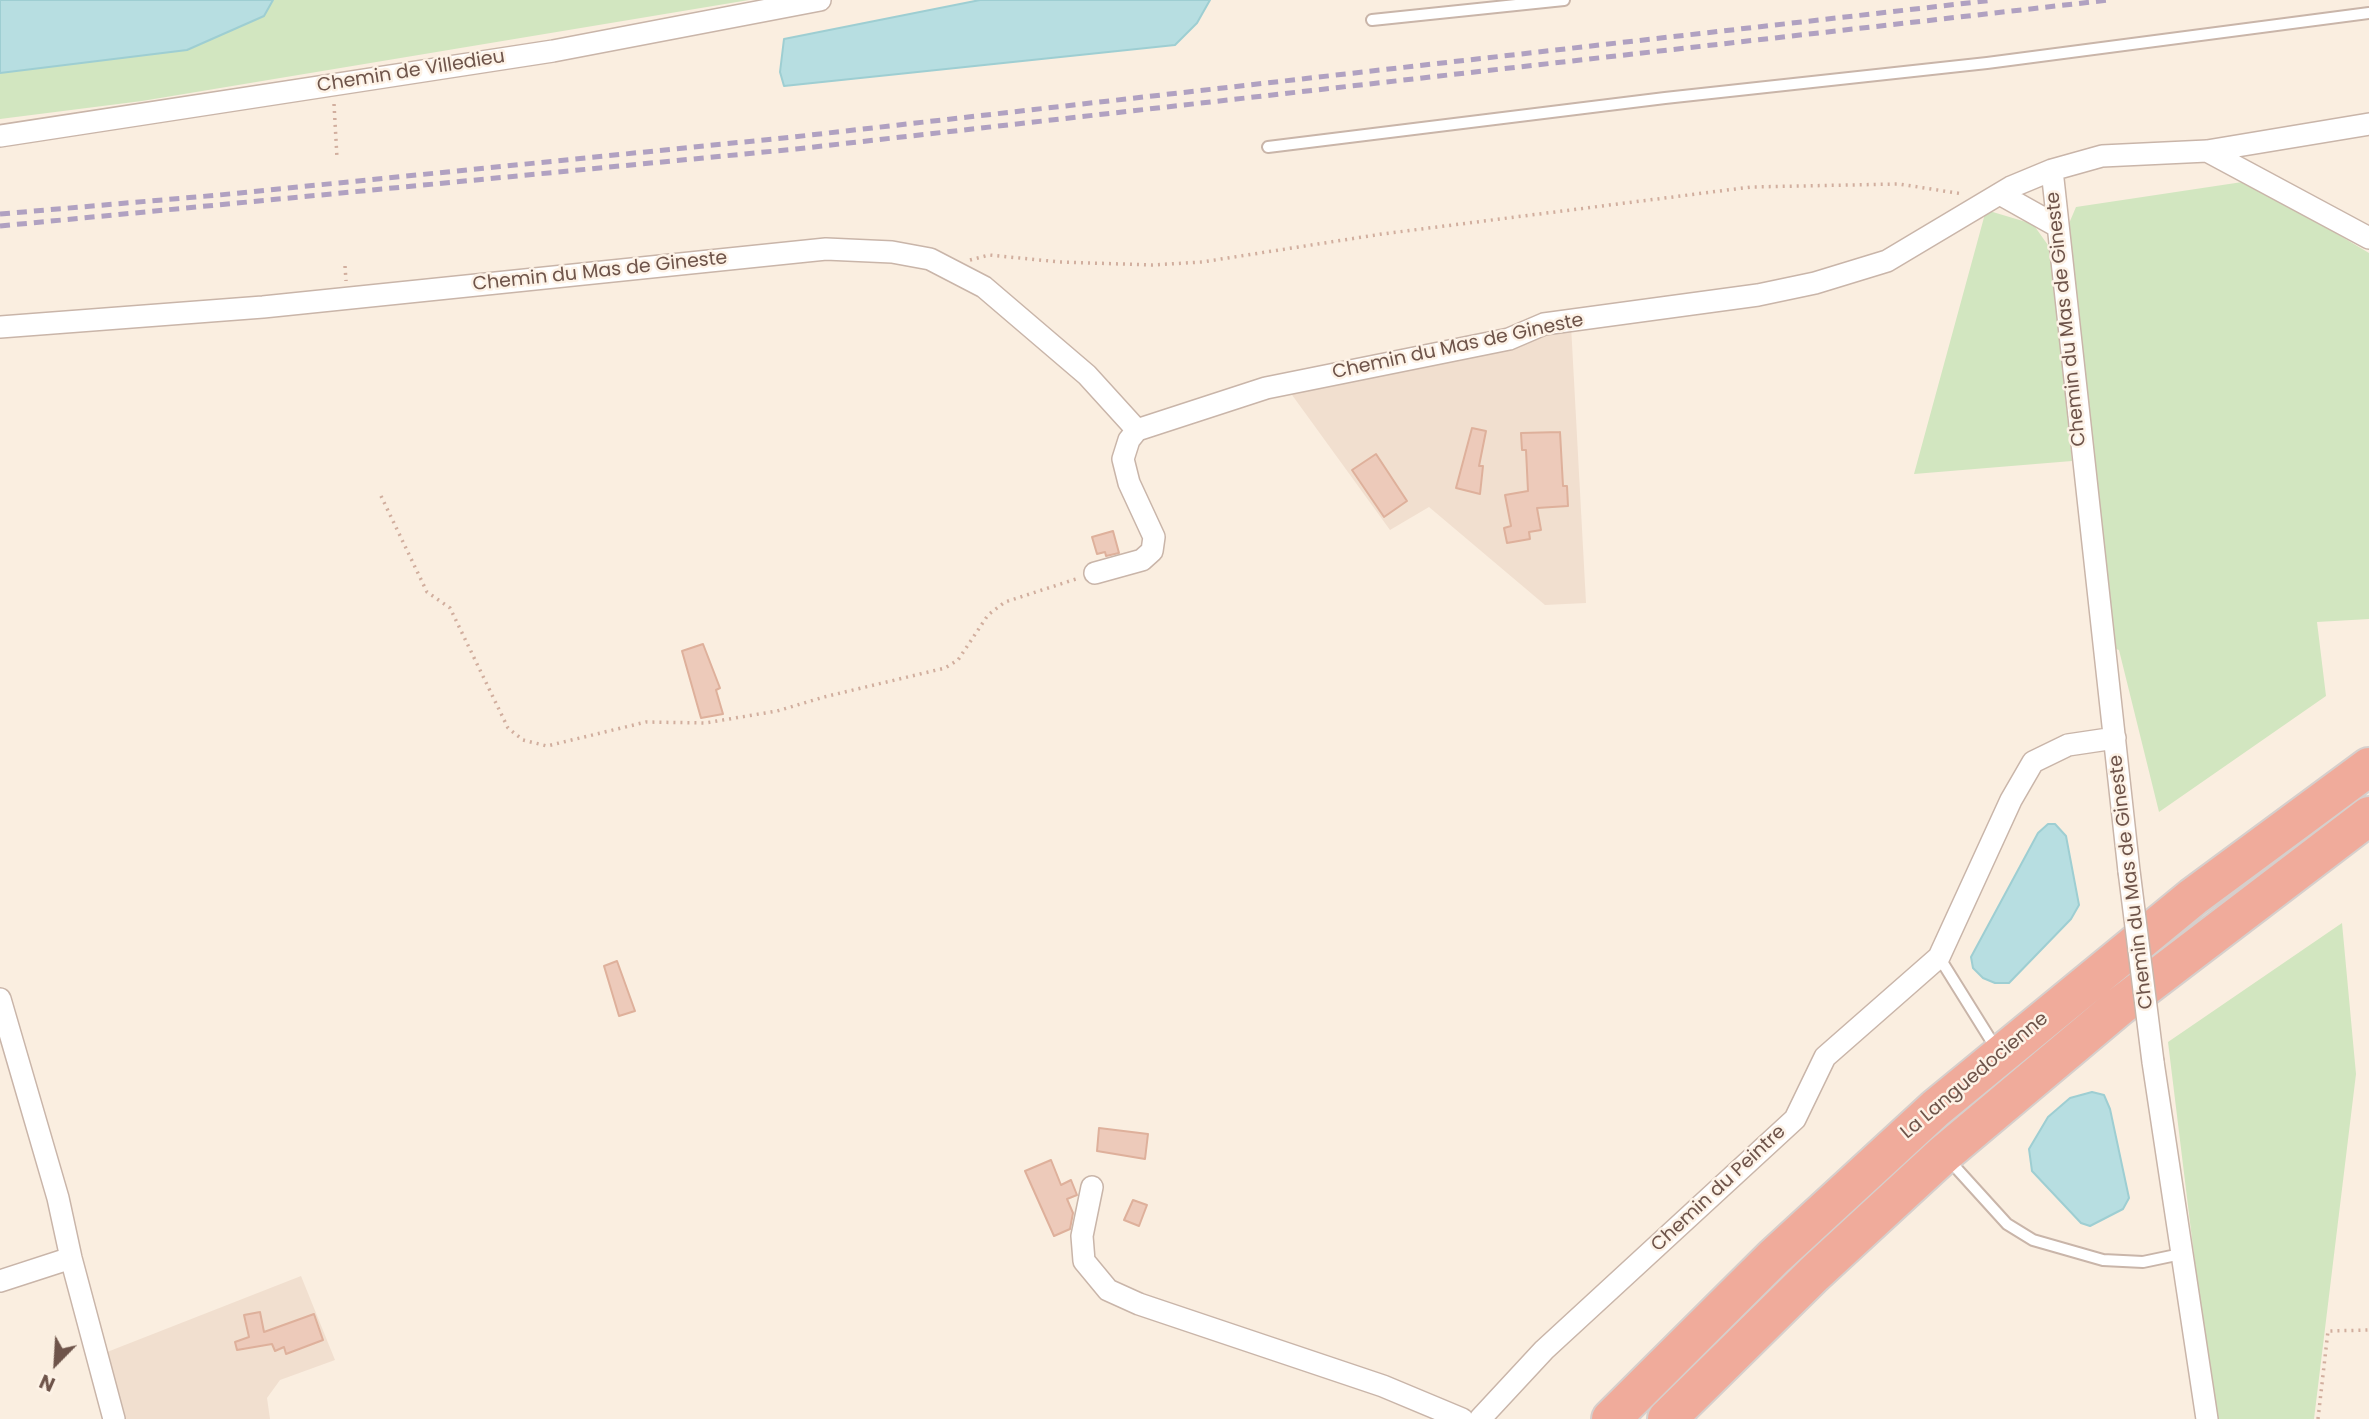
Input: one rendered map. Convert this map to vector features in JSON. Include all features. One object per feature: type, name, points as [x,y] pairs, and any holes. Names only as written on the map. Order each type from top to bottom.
[{"type":"highway","name":"La Languedocienne","points":[[1611,1419],[1874,1164],[1999,1054],[2193,897],[2369,767]]},
{"type":"highway","name":"La Languedocienne","points":[[1667,1419],[1814,1274],[1944,1154],[2120,1006],[2369,816]]},
{"type":"street","name":"Chemin de Villedieu","points":[[0,136],[553,51],[820,0]]},
{"type":"street","points":[[2052,170],[2102,156],[2207,151],[2369,124]]},
{"type":"street","points":[[2207,151],[2369,238]]},
{"type":"street","name":"Chemin du Mas de Gineste","points":[[0,327],[263,307],[826,249],[892,252],[930,259],[984,287],[1087,375],[1138,430],[1266,388],[1509,339],[1544,324],[1758,295],[1815,283],[1886,261],[1996,196],[2052,170],[2129,871],[2180,1254],[2207,1419]]},
{"type":"street","points":[[1996,196],[2057,226]]},
{"type":"street","points":[[1095,573],[1142,560],[1152,551],[1154,537],[1129,483],[1123,459],[1129,440],[1138,430]]},
{"type":"street","name":"Chemin du Peintre","points":[[1480,1419],[1544,1350],[1795,1119],[1825,1057],[1939,957],[2011,800],[2033,762],[2067,744],[2115,738]]},
{"type":"street","points":[[0,999],[58,1199],[114,1419]]},
{"type":"street","points":[[1092,1187],[1082,1236],[1084,1261],[1108,1290],[1139,1304],[1383,1386],[1462,1419]]},
{"type":"street","points":[[0,1281],[71,1258]]},
{"type":"lane","points":[[1372,20],[1564,0]]},
{"type":"lane","points":[[1268,147],[1651,99],[1987,63],[2369,13]]},
{"type":"lane","points":[[1939,957],[1999,1054]]},
{"type":"lane","points":[[1944,1154],[2007,1224],[2033,1240],[2103,1260],[2143,1262],[2180,1254]]},
{"type":"path","points":[[333,84],[337,158]]},
{"type":"path","points":[[957,273],[964,263],[975,257],[989,255],[1060,262],[1152,265],[1202,262],[1382,234],[1751,187],[1899,184],[1996,196]]},
{"type":"path","points":[[381,496],[427,592],[450,608],[508,728],[523,740],[547,746],[646,722],[705,723],[778,711],[945,668],[958,660],[988,615],[1005,602],[1095,573]]},
{"type":"path","points":[[2318,1419],[2328,1331],[2369,1330]]},
{"type":"shaded area","points":[[1571,325],[1586,603],[1545,605],[1429,507],[1390,530],[1287,388]]},
{"type":"shaded area","points":[[301,1276],[335,1360],[280,1380],[267,1398],[270,1419],[118,1419],[102,1354]]},
{"type":"green space","points":[[273,0],[749,0],[142,101],[0,119],[0,73],[187,50],[264,16]]},
{"type":"green space","points":[[2249,181],[2369,253],[2369,619],[2317,622],[2326,696],[2159,812],[2119,650],[2107,646],[2059,247],[2076,207]]},
{"type":"green space","points":[[1986,210],[2033,224],[2050,248],[2072,461],[1914,474]]},
{"type":"green space","points":[[2342,923],[2356,1074],[2314,1419],[2214,1419],[2168,1042]]},
{"type":"water","points":[[0,0],[273,0],[264,16],[187,50],[0,73]]},
{"type":"water","points":[[980,0],[1210,0],[1197,23],[1175,45],[784,86],[780,72],[784,39]]},
{"type":"water","points":[[2048,824],[2055,824],[2066,836],[2079,905],[2071,919],[2009,983],[1995,983],[1983,978],[1973,968],[1971,957],[2038,833]]},
{"type":"water","points":[[2092,1092],[2104,1095],[2110,1109],[2129,1198],[2123,1209],[2090,1226],[2081,1223],[2032,1171],[2029,1149],[2048,1117],[2070,1098]]},
{"type":"building","points":[[1472,428],[1486,431],[1479,466],[1483,466],[1480,494],[1456,488]]},
{"type":"building","points":[[1560,432],[1563,486],[1567,486],[1568,506],[1537,508],[1541,530],[1529,532],[1530,539],[1507,543],[1504,528],[1511,526],[1505,495],[1528,491],[1526,450],[1522,450],[1521,433]]},
{"type":"building","points":[[1376,454],[1407,501],[1384,517],[1352,470]]},
{"type":"building","points":[[1113,531],[1119,553],[1106,556],[1105,552],[1097,554],[1092,537]]},
{"type":"building","points":[[703,644],[720,688],[716,690],[723,714],[701,718],[682,651]]},
{"type":"building","points":[[617,961],[635,1011],[619,1016],[604,966]]},
{"type":"building","points":[[1099,1128],[1148,1134],[1145,1159],[1097,1151]]},
{"type":"building","points":[[1051,1160],[1061,1185],[1071,1180],[1077,1195],[1067,1199],[1073,1213],[1070,1229],[1054,1236],[1025,1171]]},
{"type":"building","points":[[1133,1200],[1147,1205],[1139,1226],[1124,1220]]},
{"type":"building","points":[[260,1312],[264,1332],[314,1314],[323,1340],[286,1354],[284,1347],[275,1351],[272,1344],[237,1350],[235,1342],[249,1337],[244,1315]]},
{"type":"railway","points":[[0,214],[219,195],[793,137],[1994,0]]},
{"type":"railway","points":[[0,226],[796,149],[2109,0]]}]
